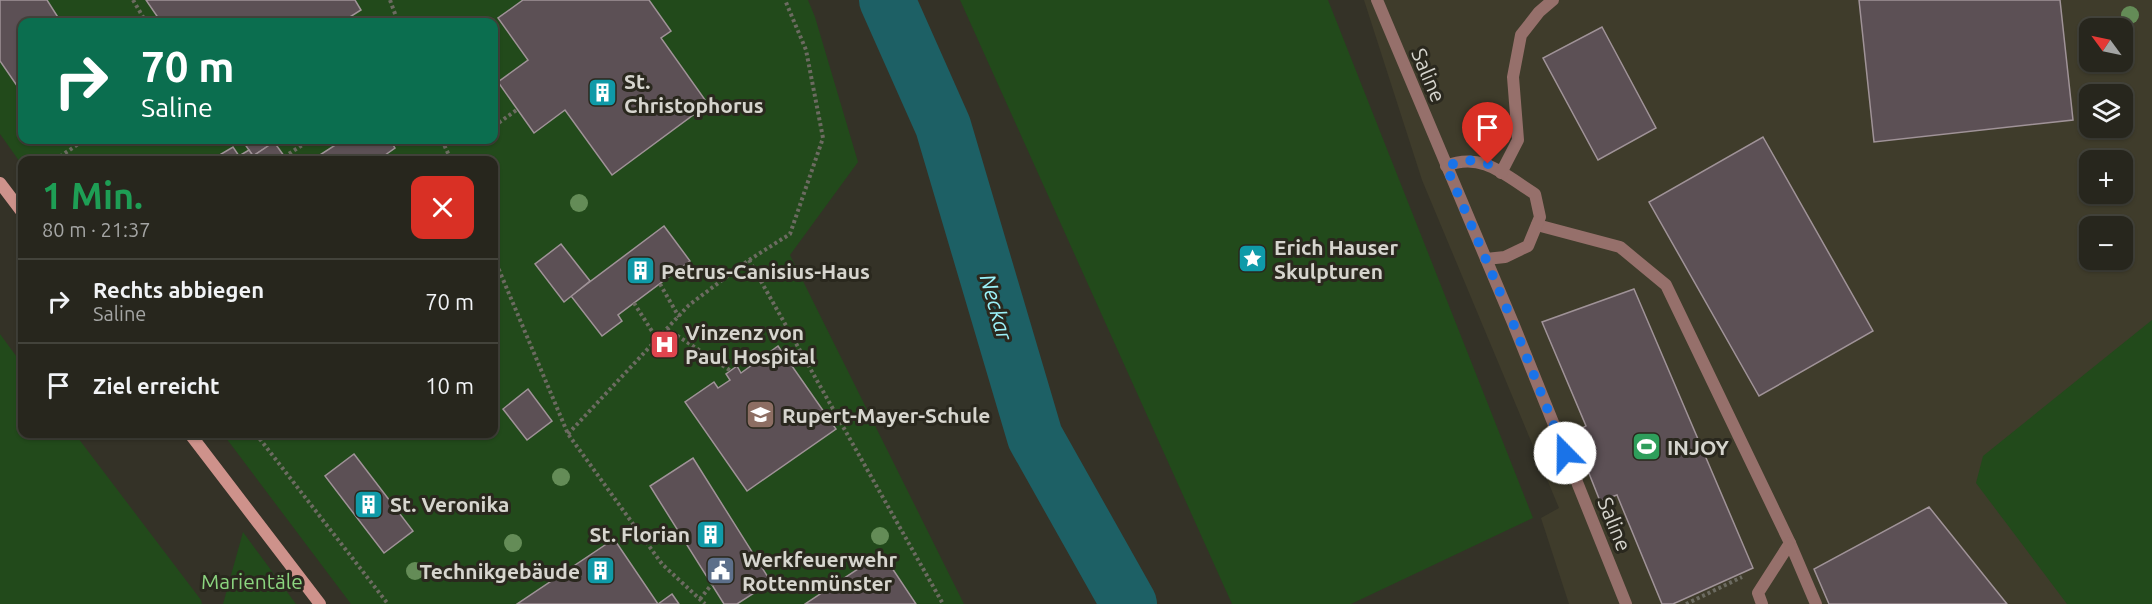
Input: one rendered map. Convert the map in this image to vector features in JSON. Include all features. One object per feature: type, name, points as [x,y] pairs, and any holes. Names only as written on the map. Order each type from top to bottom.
[{"type":"street","name":"Saline","points":[[1377,0],[1486,259],[1626,604]]},
{"type":"street","points":[[1502,173],[1518,140],[1513,76],[1521,35],[1539,12],[1553,0]]},
{"type":"street","points":[[1446,166],[1468,160],[1488,164],[1535,194],[1540,217],[1528,246],[1504,257],[1486,259]]},
{"type":"street","points":[[0,183],[18,207]]},
{"type":"street","points":[[1537,225],[1620,247],[1666,285],[1790,543],[1816,604]]},
{"type":"street","points":[[193,438],[320,604]]},
{"type":"street","points":[[1762,604],[1758,593],[1790,543]]},
{"type":"path","points":[[133,0],[144,18]]},
{"type":"path","points":[[390,0],[397,18]]},
{"type":"path","points":[[568,434],[689,305],[749,260],[790,234],[824,138],[806,50],[785,0]]},
{"type":"path","points":[[498,123],[518,109]]},
{"type":"path","points":[[60,156],[75,144]]},
{"type":"path","points":[[286,156],[304,144]]},
{"type":"path","points":[[749,260],[943,604]]},
{"type":"path","points":[[498,268],[568,434],[662,564],[705,604]]},
{"type":"path","points":[[660,284],[679,317]]},
{"type":"path","points":[[634,303],[657,339]]},
{"type":"path","points":[[667,329],[731,371]]},
{"type":"path","points":[[259,438],[388,604]]},
{"type":"path","points":[[1686,604],[1742,577]]},
{"type":"path","points":[[700,599],[712,584]]},
{"type":"shaded area","points":[[1364,0],[2152,0],[2152,604],[1569,604],[1541,518],[1559,508],[1422,180]]},
{"type":"green space","name":"Vinzenz von Paul Hospital","points":[[0,0],[808,0],[858,162],[790,255],[964,604],[351,604],[226,438],[498,438],[498,156],[18,156],[18,159],[0,134]]},
{"type":"green space","name":"Erich Hauser Skulpturen","points":[[960,0],[1328,0],[1533,518],[1351,604],[1232,604]]},
{"type":"green space","points":[[2152,320],[2152,604],[2067,604],[1976,483],[1983,456]]},
{"type":"green space","points":[[0,334],[18,359],[18,438],[78,438],[202,604],[0,604]]},
{"type":"green space","name":"Marientäle","points":[[243,532],[296,604],[223,604]]},
{"type":"building","points":[[0,0],[47,0],[58,18],[18,18],[18,87],[0,61]]},
{"type":"building","points":[[146,0],[355,0],[361,10],[348,18],[158,18]]},
{"type":"building","name":"St. Christophorus","points":[[523,0],[649,0],[671,31],[661,38],[708,104],[612,175],[565,110],[534,133],[498,82],[528,60],[498,18]]},
{"type":"building","points":[[1859,0],[2060,0],[2073,120],[1874,142]]},
{"type":"building","points":[[1602,27],[1656,128],[1598,160],[1543,58]]},
{"type":"building","points":[[1763,137],[1873,331],[1759,396],[1649,202]]},
{"type":"building","points":[[245,144],[271,144],[253,156]]},
{"type":"building","points":[[271,144],[275,144],[284,156],[253,156]]},
{"type":"building","points":[[337,144],[392,144],[395,148],[384,156],[318,156]]},
{"type":"building","points":[[233,147],[239,156],[218,156]]},
{"type":"building","points":[[249,150],[253,156],[239,156]]},
{"type":"building","name":"Petrus-Canisius-Haus","points":[[664,226],[690,261],[618,315],[622,321],[602,336],[571,296]]},
{"type":"building","points":[[561,244],[590,281],[564,302],[535,264]]},
{"type":"building","points":[[1634,289],[1753,568],[1673,604],[1662,604],[1617,495],[1600,501],[1573,433],[1586,426],[1542,322]]},
{"type":"building","name":"Rupert-Mayer-Schule","points":[[778,346],[836,429],[747,491],[685,402],[714,382],[718,388],[730,380],[726,374],[737,366],[741,373]]},
{"type":"building","points":[[528,389],[552,421],[527,440],[503,409]]},
{"type":"building","name":"St. Veronika","points":[[354,454],[413,531],[384,553],[325,476]]},
{"type":"building","name":"St. Florian","points":[[693,458],[771,582],[737,604],[724,604],[650,486]]},
{"type":"building","points":[[1929,507],[2007,604],[1829,604],[1814,569]]},
{"type":"building","name":"Technikgebäude","points":[[614,539],[658,604],[517,604]]},
{"type":"building","points":[[882,553],[916,604],[805,604]]},
{"type":"building","points":[[672,594],[679,604],[658,604]]},
{"type":"waterway","name":"Neckar","points":[[887,0],[943,126],[1035,437],[1129,604]]},
{"type":"place","name":"St. Christophorus","points":[[603,93]]},
{"type":"place","name":"Erich Hauser Skulpturen","points":[[1253,259]]},
{"type":"place","name":"Petrus-Canisius-Haus","points":[[640,271]]},
{"type":"place","name":"Vinzenz von Paul Hospital","points":[[664,344]]},
{"type":"place","name":"Rupert-Mayer-Schule","points":[[761,415]]},
{"type":"place","name":"INJOY","points":[[1646,447]]},
{"type":"place","name":"St. Veronika","points":[[369,504]]},
{"type":"place","name":"St. Florian","points":[[711,534]]},
{"type":"place","name":"Technikgebäude","points":[[601,571]]},
{"type":"place","name":"Werkfeuerwehr Rottenmünster","points":[[721,571]]},
{"type":"route","points":[[1488,164],[1468,160],[1446,166],[1565,453]]}]
